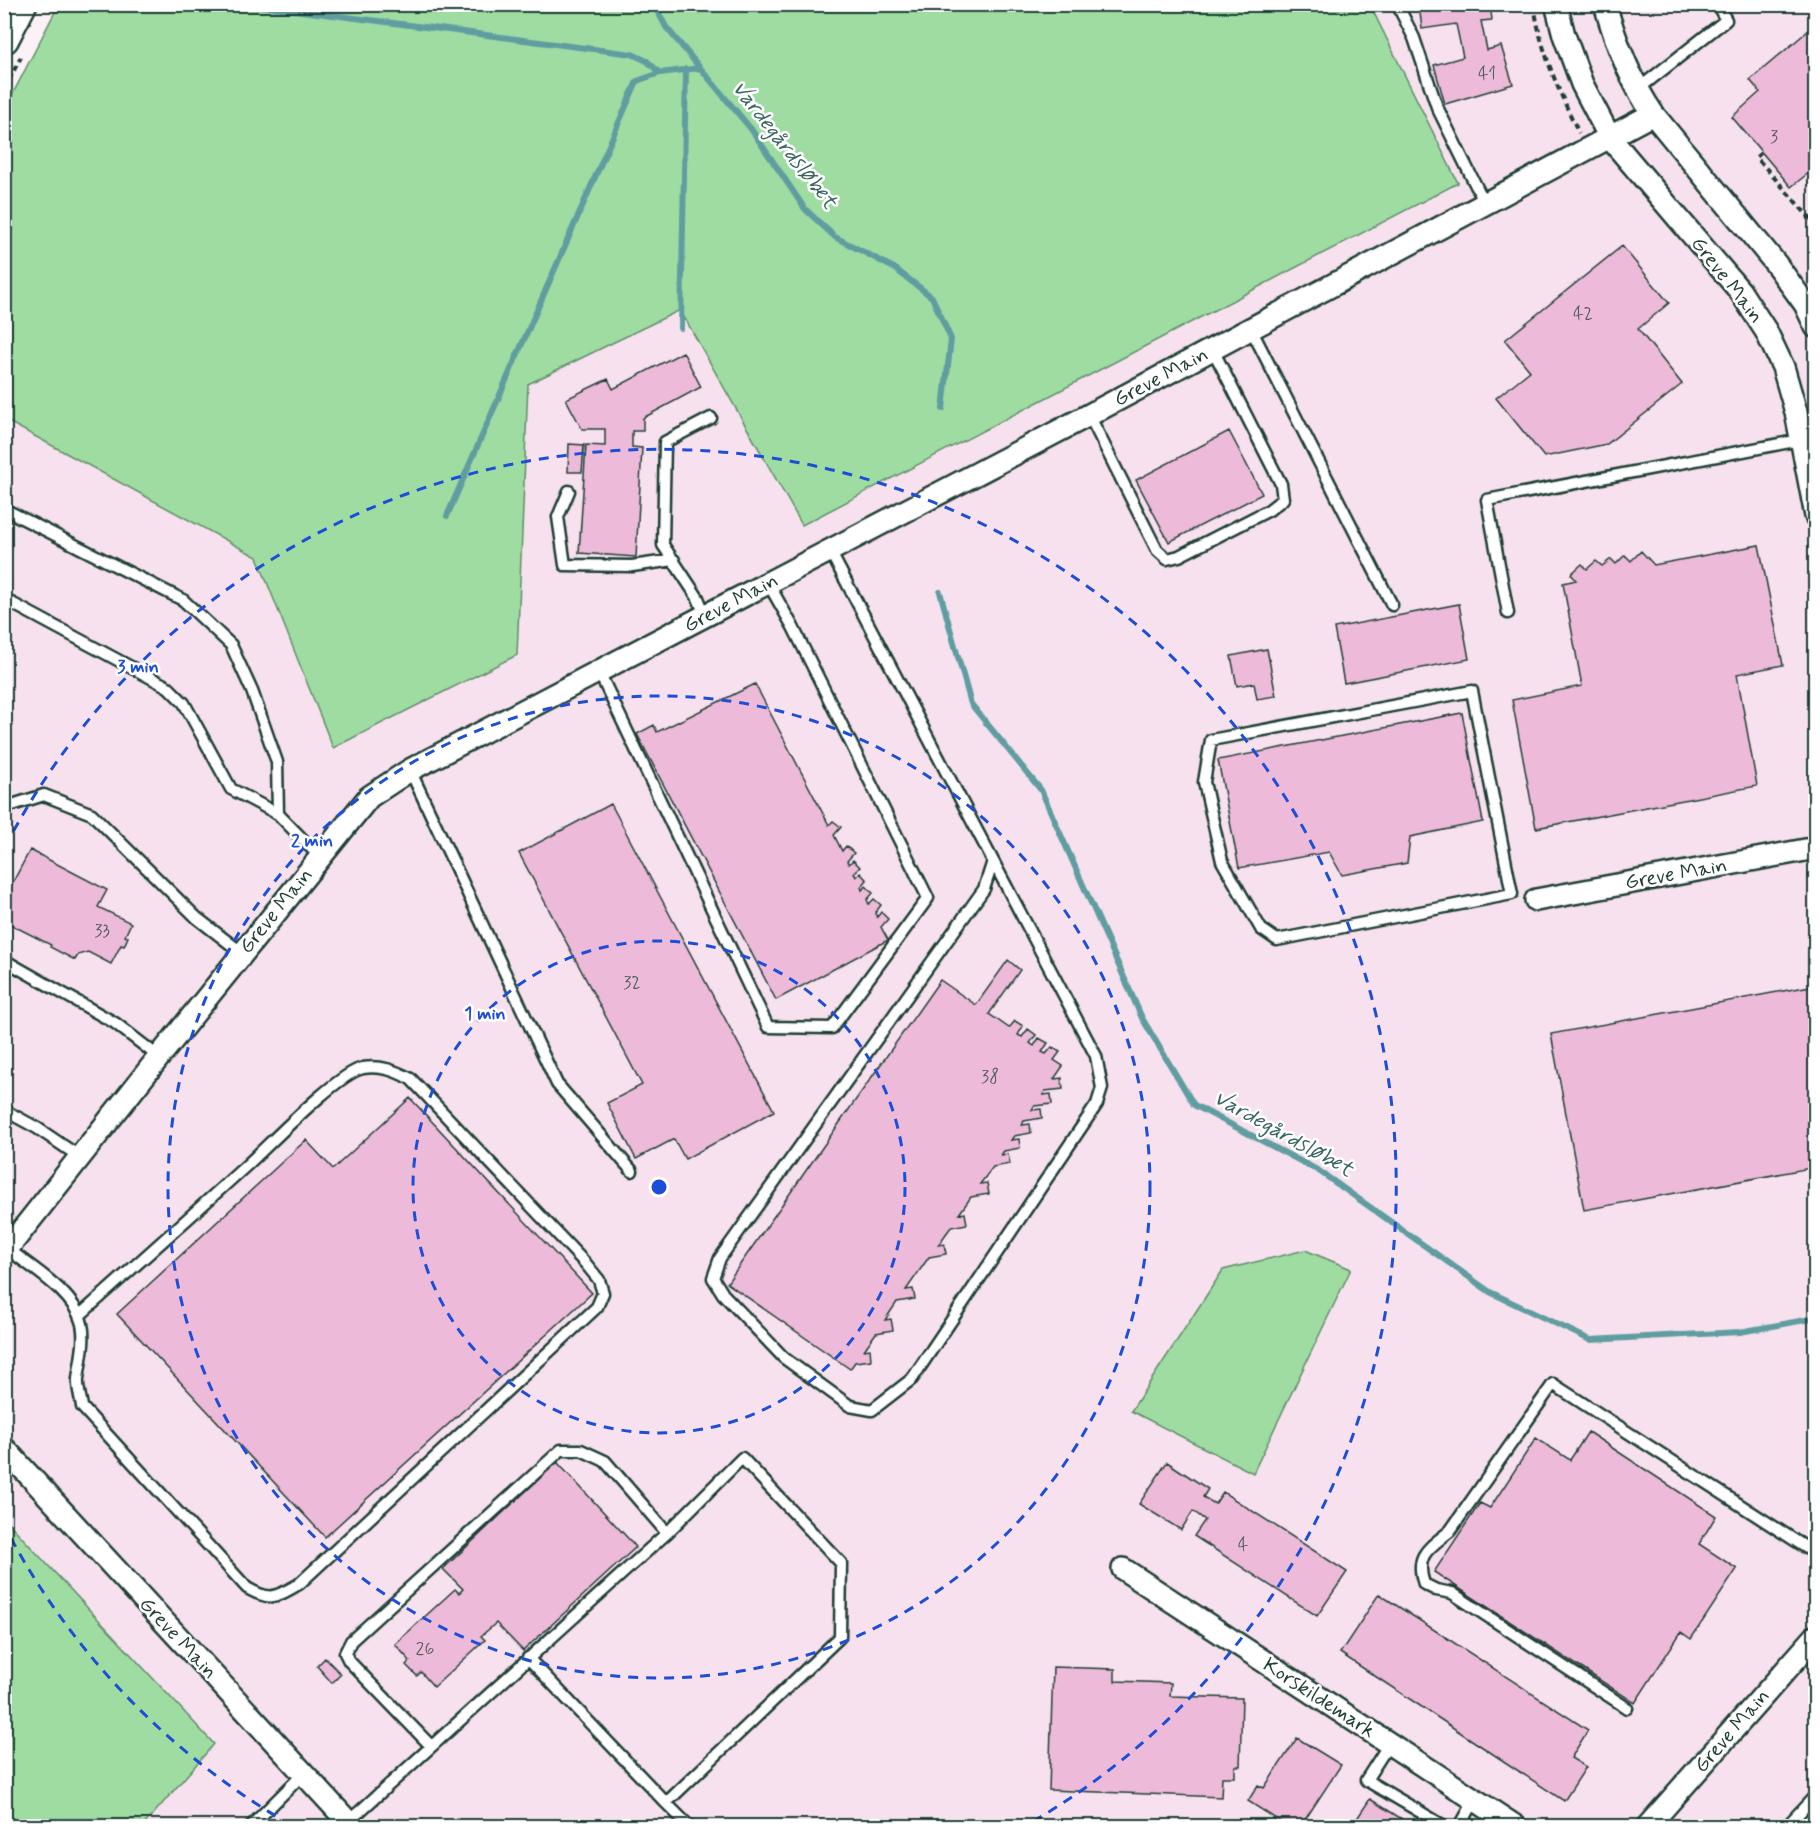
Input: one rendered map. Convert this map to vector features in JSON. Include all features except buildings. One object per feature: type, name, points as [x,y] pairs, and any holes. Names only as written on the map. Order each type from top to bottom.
[{"type":"street","points":[[4,39],[22,4]]},
{"type":"street","name":"Greve Main","points":[[1556,4],[1564,35],[1582,84],[1610,138],[1740,291],[1766,331],[1783,367],[1808,439],[1815,516]]},
{"type":"street","points":[[1605,4],[1615,40],[1637,90],[1653,114],[1776,264],[1810,300],[1815,327]]},
{"type":"street","name":"Greve Main","points":[[6,1251],[369,797],[410,770],[1213,350],[1653,114]]},
{"type":"street","name":"Greve Main","points":[[1524,897],[1815,848]]},
{"type":"street","name":"Greve Main","points":[[4,1448],[350,1824]]},
{"type":"street","name":"Korskildemark","points":[[1123,1569],[1515,1827]]},
{"type":"street","name":"Greve Main","points":[[1648,1827],[1815,1636]]},
{"type":"lane","points":[[1397,4],[1414,38],[1437,107],[1485,204]]},
{"type":"lane","points":[[1637,90],[1726,20],[1717,4]]},
{"type":"lane","points":[[1251,329],[1392,605]]},
{"type":"lane","points":[[1089,415],[1157,550],[1167,559],[1179,556],[1269,510],[1282,499],[1281,484],[1213,350]]},
{"type":"lane","points":[[706,617],[698,598],[663,545],[665,442],[711,418]]},
{"type":"lane","points":[[1508,613],[1487,500],[1808,439]]},
{"type":"lane","points":[[569,492],[558,517],[565,565],[632,566],[674,560]]},
{"type":"lane","points":[[4,509],[183,600],[231,645],[252,691],[277,762],[278,814]]},
{"type":"lane","points":[[830,551],[1096,1056],[1102,1088],[1097,1104],[912,1379],[872,1410],[850,1406],[784,1358],[723,1294],[713,1278],[720,1258],[984,889],[993,861]]},
{"type":"lane","points":[[599,672],[768,1027],[832,1028],[928,898],[793,627],[768,584]]},
{"type":"lane","points":[[4,598],[168,687],[184,703],[231,789],[278,814],[320,857]]},
{"type":"lane","points":[[1472,691],[1524,897],[1277,940],[1261,928],[1222,861],[1204,782],[1212,740],[1472,691]]},
{"type":"lane","points":[[410,770],[556,1084],[632,1171]]},
{"type":"lane","points":[[4,811],[9,806],[44,795],[92,814],[197,918],[242,953]]},
{"type":"lane","points":[[4,960],[115,1023],[159,1057]]},
{"type":"lane","points":[[6,1251],[52,1283],[74,1305],[82,1325],[82,1351],[78,1382],[82,1407],[247,1588],[261,1596],[277,1596],[299,1584],[597,1307],[603,1293],[599,1280],[586,1264],[411,1079],[396,1071],[380,1067],[363,1068],[347,1075],[79,1316]]},
{"type":"lane","points":[[4,1110],[37,1128],[80,1157]]},
{"type":"lane","points":[[1627,1708],[1452,1593],[1436,1590],[1424,1584],[1419,1570],[1421,1558],[1450,1532],[1553,1384],[1815,1554]]},
{"type":"lane","points":[[431,1746],[349,1661],[345,1653],[351,1641],[561,1450],[581,1450],[605,1461],[667,1533]]},
{"type":"lane","points":[[350,1824],[431,1746],[667,1533],[742,1458],[841,1563],[840,1637],[666,1803]]},
{"type":"lane","points":[[528,1658],[689,1827]]},
{"type":"lane","points":[[1389,1744],[1366,1780],[1444,1827]]},
{"type":"lane","points":[[251,1827],[303,1774]]},
{"type":"lane","points":[[1787,1827],[1815,1795]]},
{"type":"lane","points":[[1460,1827],[1474,1800]]},
{"type":"path","points":[[1761,153],[1756,157],[1815,225]]},
{"type":"shaded area","points":[[1370,5],[1815,5],[1815,1826],[139,1826],[214,1744],[5,1519],[5,420],[257,557],[333,748],[517,655],[528,384],[680,310],[802,525],[1426,117]]},
{"type":"green space","points":[[59,4],[1370,5],[1458,183],[802,525],[680,310],[528,384],[517,655],[333,748],[257,557],[5,420],[5,109]]},
{"type":"green space","points":[[1305,1250],[1351,1269],[1253,1473],[1131,1411],[1223,1270]]},
{"type":"green space","points":[[5,1519],[214,1744],[143,1826],[5,1826]]},
{"type":"waterway","points":[[247,4],[632,54],[647,61],[660,73]]},
{"type":"waterway","name":"Vardegårdsløbet","points":[[654,4],[666,27],[751,129],[805,209],[835,237],[894,268],[932,297],[951,339],[943,409]]},
{"type":"waterway","points":[[447,516],[637,81],[660,73],[700,68]]},
{"type":"waterway","points":[[681,328],[686,69]]},
{"type":"waterway","name":"Vardegårdsløbet","points":[[940,592],[971,704],[1041,790],[1142,1018],[1194,1105],[1319,1171],[1490,1292],[1590,1340],[1740,1332],[1816,1318]]}]
